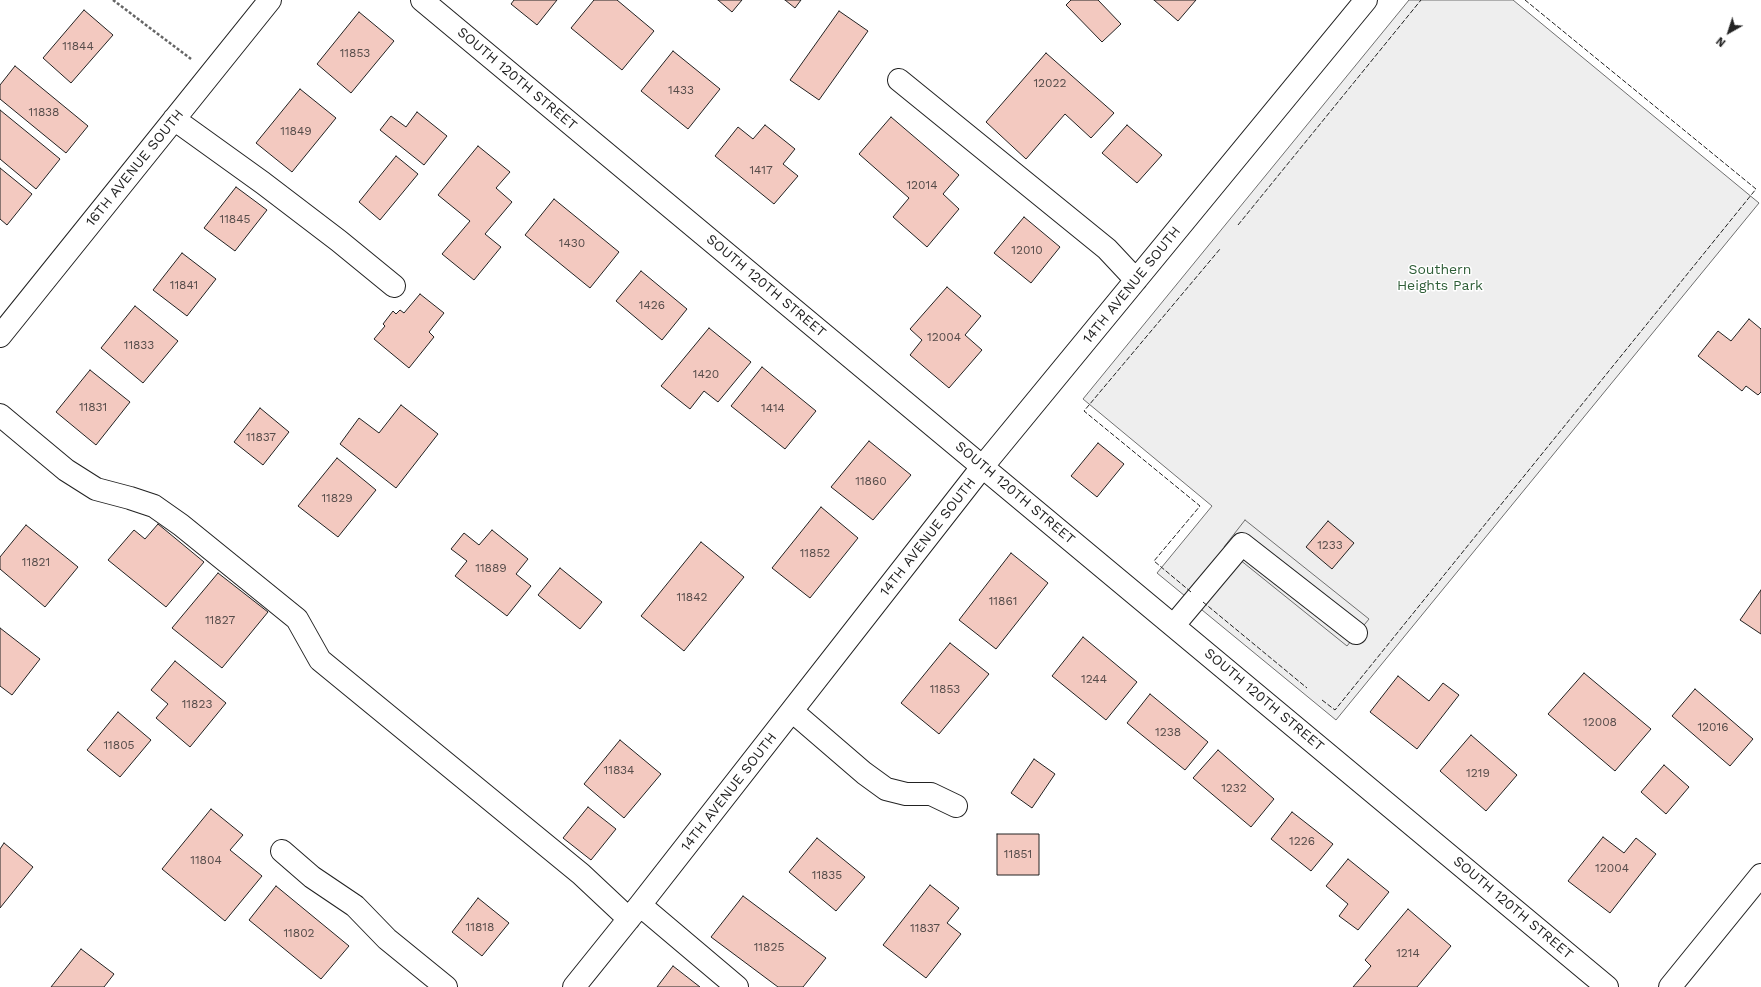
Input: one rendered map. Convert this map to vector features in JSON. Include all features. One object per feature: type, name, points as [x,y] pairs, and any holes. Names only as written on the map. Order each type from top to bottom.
[{"type":"street","name":"16TH AVENUE SOUTH","points":[[0,336],[270,0]]},
{"type":"street","name":"SOUTH 120TH STREET","points":[[422,0],[1608,987]]},
{"type":"street","name":"14TH AVENUE SOUTH","points":[[574,987],[635,912],[983,466],[1366,0]]},
{"type":"street","points":[[899,80],[1106,249],[1136,280]]},
{"type":"street","points":[[174,119],[289,202],[394,286]]},
{"type":"street","points":[[0,415],[66,470],[96,489],[154,506],[181,525],[297,619],[320,660],[581,874],[737,987]]},
{"type":"street","points":[[1174,625],[1242,544],[1356,633]]},
{"type":"street","points":[[792,711],[864,773],[886,789],[906,794],[931,794],[956,806]]},
{"type":"street","points":[[282,851],[312,877],[354,906],[387,939],[446,987]]},
{"type":"street","points":[[1670,987],[1761,875]]},
{"type":"path","points":[[113,0],[210,74]]},
{"type":"green space","name":"Southern Heights Park","points":[[1409,0],[1513,0],[1759,203],[1336,720],[1157,573],[1212,506],[1083,399]]},
{"type":"shaded area","points":[[1245,520],[1369,619],[1347,646],[1224,547]]},
{"type":"building","points":[[514,0],[557,0],[537,25],[511,4]]},
{"type":"building","points":[[594,0],[617,0],[654,31],[622,70],[571,28]]},
{"type":"building","points":[[718,0],[742,0],[732,12]]},
{"type":"building","points":[[785,0],[801,0],[795,8]]},
{"type":"building","points":[[1071,0],[1098,0],[1121,24],[1102,42],[1066,5]]},
{"type":"building","points":[[1154,0],[1196,0],[1178,21]]},
{"type":"building","points":[[84,10],[113,35],[71,83],[43,58]]},
{"type":"building","points":[[839,11],[868,31],[819,100],[790,80]]},
{"type":"building","points":[[359,12],[394,41],[351,93],[317,64]]},
{"type":"building","points":[[673,51],[720,89],[688,129],[641,91]]},
{"type":"building","points":[[1046,53],[1114,113],[1091,138],[1065,114],[1026,159],[986,122]]},
{"type":"building","points":[[15,66],[88,126],[66,153],[0,99],[0,85]]},
{"type":"building","points":[[300,89],[336,118],[292,172],[256,143]]},
{"type":"building","points":[[0,110],[60,159],[36,189],[0,159]]},
{"type":"building","points":[[417,112],[447,136],[424,165],[380,130],[391,116],[406,127]]},
{"type":"building","points":[[891,117],[959,175],[943,194],[959,209],[927,247],[893,217],[909,198],[859,154]]},
{"type":"building","points":[[765,125],[795,149],[783,164],[798,176],[774,204],[715,156],[738,127],[753,139]]},
{"type":"building","points":[[1127,125],[1162,155],[1137,183],[1102,153]]},
{"type":"building","points":[[478,146],[510,172],[496,188],[512,202],[485,234],[501,247],[474,280],[442,254],[470,221],[438,195]]},
{"type":"building","points":[[396,156],[418,174],[380,220],[359,202]]},
{"type":"building","points":[[0,168],[32,194],[7,225],[0,219]]},
{"type":"building","points":[[236,187],[267,210],[235,251],[204,228]]},
{"type":"building","points":[[554,199],[619,252],[590,288],[525,235]]},
{"type":"building","points":[[1024,217],[1060,247],[1031,283],[994,253]]},
{"type":"building","points":[[182,253],[216,279],[187,316],[153,290]]},
{"type":"building","points":[[641,271],[687,309],[662,340],[616,301]]},
{"type":"building","points":[[947,287],[981,316],[965,335],[982,350],[949,388],[910,355],[922,340],[910,329]]},
{"type":"building","points":[[420,294],[444,313],[429,332],[434,337],[409,368],[374,339],[385,326],[383,324],[393,311],[396,314],[400,310],[404,313]]},
{"type":"building","points":[[135,306],[178,341],[143,383],[101,348]]},
{"type":"building","points":[[1749,319],[1761,329],[1761,392],[1758,395],[1746,386],[1742,391],[1698,356],[1718,331],[1731,341]]},
{"type":"building","points":[[709,328],[751,362],[718,402],[704,391],[690,409],[661,386]]},
{"type":"building","points":[[762,367],[816,411],[785,449],[731,406]]},
{"type":"building","points":[[90,370],[130,402],[96,445],[56,412]]},
{"type":"building","points":[[401,405],[438,434],[396,488],[340,444],[359,418],[379,433]]},
{"type":"building","points":[[260,408],[289,432],[263,465],[234,442]]},
{"type":"building","points":[[869,441],[911,475],[873,520],[831,487]]},
{"type":"building","points":[[1098,443],[1124,464],[1097,497],[1071,476]]},
{"type":"building","points":[[337,458],[376,490],[338,537],[298,506]]},
{"type":"building","points":[[821,507],[858,538],[810,598],[772,568]]},
{"type":"building","points":[[1328,521],[1354,543],[1332,569],[1306,547]]},
{"type":"building","points":[[158,524],[204,562],[166,607],[108,560],[134,530],[145,539]]},
{"type":"building","points":[[26,525],[78,567],[45,607],[0,569],[0,557]]},
{"type":"building","points":[[492,530],[528,559],[516,574],[531,586],[507,616],[455,576],[467,561],[451,549],[464,533],[479,545]]},
{"type":"building","points":[[701,542],[744,577],[684,651],[641,616]]},
{"type":"building","points":[[1011,553],[1048,583],[996,649],[959,620]]},
{"type":"building","points":[[560,568],[602,602],[580,629],[538,595]]},
{"type":"building","points":[[218,573],[268,612],[222,668],[172,628]]},
{"type":"building","points":[[1761,590],[1761,634],[1740,620]]},
{"type":"building","points":[[0,628],[40,659],[12,695],[0,686]]},
{"type":"building","points":[[1083,637],[1137,682],[1106,720],[1052,676]]},
{"type":"building","points":[[950,643],[989,674],[939,734],[901,703]]},
{"type":"building","points":[[175,661],[226,703],[190,747],[156,718],[168,704],[151,690]]},
{"type":"building","points":[[1584,673],[1651,729],[1615,771],[1548,714]]},
{"type":"building","points":[[1398,676],[1429,701],[1443,683],[1459,695],[1417,749],[1370,712]]},
{"type":"building","points":[[1695,689],[1753,739],[1730,766],[1672,716]]},
{"type":"building","points":[[1150,694],[1208,742],[1185,770],[1127,723]]},
{"type":"building","points":[[118,712],[151,740],[120,777],[87,750]]},
{"type":"building","points":[[1471,735],[1517,775],[1486,811],[1440,771]]},
{"type":"building","points":[[620,740],[661,774],[624,818],[584,784]]},
{"type":"building","points":[[1218,750],[1274,799],[1251,827],[1193,778]]},
{"type":"building","points":[[1034,759],[1055,774],[1032,808],[1011,793]]},
{"type":"building","points":[[1664,765],[1689,787],[1666,814],[1641,792]]},
{"type":"building","points":[[588,807],[616,829],[591,860],[563,838]]},
{"type":"building","points":[[211,809],[243,835],[230,850],[262,876],[225,921],[162,869]]},
{"type":"building","points":[[1292,812],[1333,844],[1311,871],[1271,839]]},
{"type":"building","points":[[997,834],[1039,834],[1039,875],[997,875]]},
{"type":"building","points":[[1603,837],[1624,853],[1636,838],[1656,854],[1610,913],[1568,881]]},
{"type":"building","points":[[817,838],[865,877],[836,911],[789,872]]},
{"type":"building","points":[[4,843],[33,867],[0,908],[0,849]]},
{"type":"building","points":[[1348,859],[1389,892],[1358,930],[1339,916],[1348,904],[1326,886]]},
{"type":"building","points":[[930,885],[959,908],[947,923],[961,934],[926,978],[883,945]]},
{"type":"building","points":[[276,886],[349,946],[321,979],[249,920]]},
{"type":"building","points":[[743,896],[826,958],[803,987],[778,987],[711,937]]},
{"type":"building","points":[[478,898],[509,923],[482,956],[452,932]]},
{"type":"building","points":[[1408,909],[1451,946],[1417,987],[1353,987],[1371,966],[1365,960]]},
{"type":"building","points":[[81,949],[114,974],[104,987],[51,987]]},
{"type":"building","points":[[673,966],[700,987],[657,987]]},
{"type":"fence","points":[[1238,225],[1421,0]]},
{"type":"fence","points":[[1322,700],[1335,710],[1756,189],[1525,0]]},
{"type":"fence","points":[[1191,592],[1154,561],[1200,506],[1084,411],[1220,249]]},
{"type":"fence","points":[[1203,602],[1307,688]]}]
